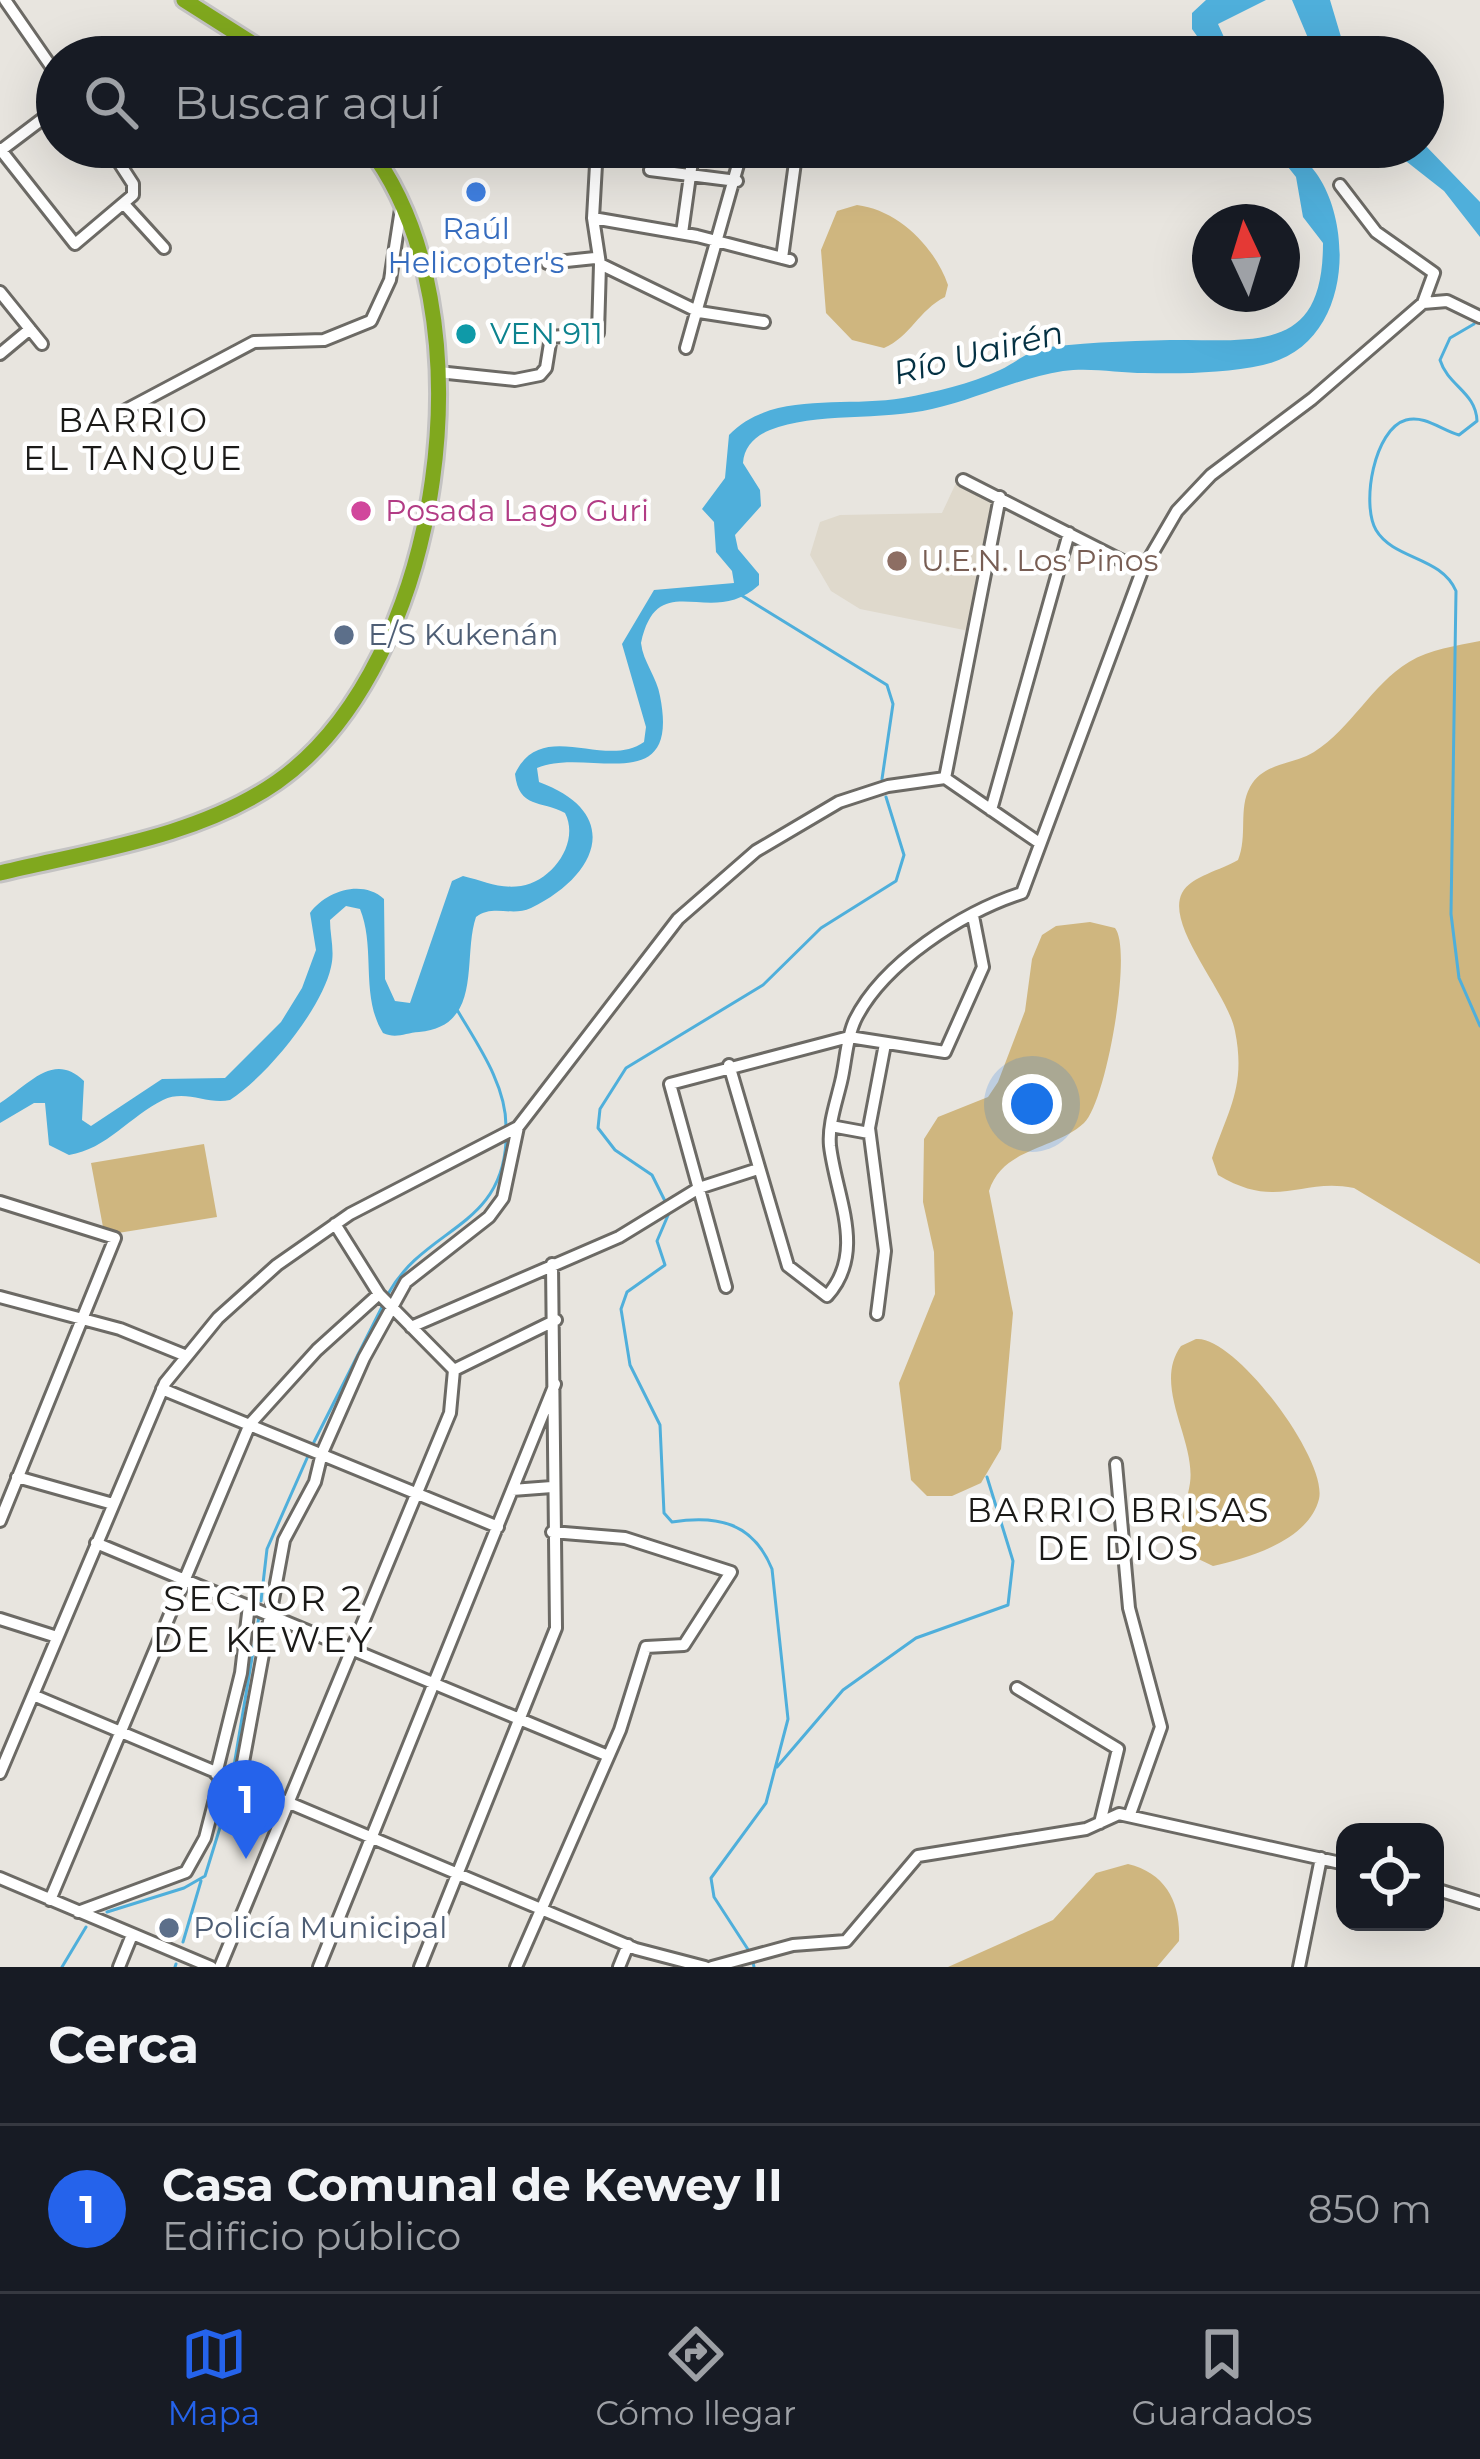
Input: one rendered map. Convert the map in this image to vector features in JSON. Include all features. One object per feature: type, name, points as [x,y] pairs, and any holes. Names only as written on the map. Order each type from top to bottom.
[{"type":"highway","points":[[184,0],[241,36]]},
{"type":"highway","points":[[0,873],[201,820],[262,791],[322,742],[375,658],[406,583],[433,469],[438,372],[426,277],[401,205],[380,168]]},
{"type":"street","points":[[5,0],[36,45]]},
{"type":"street","points":[[36,123],[0,150],[75,244],[124,205],[134,186],[122,168]]},
{"type":"street","points":[[438,372],[515,380],[540,375],[550,337],[600,331],[593,218],[596,168]]},
{"type":"street","points":[[682,233],[691,168]]},
{"type":"street","points":[[686,348],[739,168]]},
{"type":"street","points":[[593,218],[682,233],[786,259],[794,168]]},
{"type":"street","points":[[650,170],[736,181]]},
{"type":"street","points":[[729,1065],[788,1267],[827,1296],[843,1274],[848,1239],[830,1126],[849,1037],[884,981],[973,916],[1022,893],[1142,572],[1196,488],[1312,399],[1423,302],[1433,272],[1376,232],[1340,185]]},
{"type":"street","points":[[124,205],[164,248]]},
{"type":"street","points":[[124,411],[254,342],[324,340],[374,319],[393,267],[401,205]]},
{"type":"street","points":[[547,262],[598,261],[696,311],[764,322]]},
{"type":"street","points":[[0,292],[42,344]]},
{"type":"street","points":[[1423,302],[1447,301],[1480,317]]},
{"type":"street","points":[[0,354],[30,329]]},
{"type":"street","points":[[963,480],[1142,572]]},
{"type":"street","points":[[945,778],[1000,497]]},
{"type":"street","points":[[991,810],[1069,533]]},
{"type":"street","points":[[0,1773],[163,1389],[184,1355],[244,1292],[335,1224],[518,1127],[649,954],[728,873],[822,809],[888,786],[945,778],[1038,842]]},
{"type":"street","points":[[726,1287],[670,1084],[849,1037],[935,1053],[949,1048],[982,967],[973,916]]},
{"type":"street","points":[[877,1314],[885,1251],[869,1133],[885,1044]]},
{"type":"street","points":[[830,1126],[869,1133]]},
{"type":"street","points":[[239,1784],[281,1548],[316,1482],[322,1453],[392,1307],[423,1264],[497,1208],[511,1173],[518,1127]]},
{"type":"street","points":[[411,1328],[632,1231],[699,1188],[758,1169]]},
{"type":"street","points":[[0,1202],[115,1238],[0,1521]]},
{"type":"street","points":[[335,1224],[379,1294],[454,1370]]},
{"type":"street","points":[[420,1967],[556,1628],[553,1264]]},
{"type":"street","points":[[50,1900],[250,1424],[317,1350],[379,1294]]},
{"type":"street","points":[[0,1297],[82,1318],[184,1355]]},
{"type":"street","points":[[454,1370],[556,1320]]},
{"type":"street","points":[[0,1879],[216,1967],[450,1413],[454,1370]]},
{"type":"street","points":[[319,1967],[556,1381]]},
{"type":"street","points":[[163,1389],[498,1527]]},
{"type":"street","points":[[1116,1464],[1129,1608],[1161,1727],[1130,1814]]},
{"type":"street","points":[[17,1477],[113,1504]]},
{"type":"street","points":[[512,1490],[553,1487]]},
{"type":"street","points":[[517,1967],[620,1730],[646,1647],[685,1645],[731,1572],[625,1538],[552,1532]]},
{"type":"street","points":[[96,1544],[437,1681],[606,1755]]},
{"type":"street","points":[[78,1912],[186,1872],[205,1838],[241,1672],[249,1605]]},
{"type":"street","points":[[0,1619],[57,1636]]},
{"type":"street","points":[[1017,1688],[1118,1748],[1100,1823]]},
{"type":"street","points":[[33,1695],[628,1946],[708,1967],[776,1949],[849,1939],[898,1874],[927,1853],[1130,1814],[1336,1862]]},
{"type":"street","points":[[1299,1967],[1321,1858]]},
{"type":"street","points":[[1444,1892],[1480,1903]]},
{"type":"street","points":[[119,1967],[132,1934]]},
{"type":"street","points":[[619,1967],[628,1946]]},
{"type":"shaded area","points":[[857,205],[887,214],[913,233],[934,257],[948,285],[945,297],[884,348],[852,340],[826,313],[821,250],[837,211]]},
{"type":"shaded area","name":"U.E.N. Los Pinos","points":[[956,483],[993,501],[969,631],[860,609],[831,591],[810,555],[820,522],[840,515],[942,513]]},
{"type":"shaded area","points":[[1480,641],[1480,1264],[1354,1188],[1257,1191],[1218,1175],[1212,1158],[1234,1096],[1238,1050],[1230,1016],[1189,941],[1179,907],[1182,893],[1192,882],[1238,860],[1244,804],[1256,779],[1271,768],[1314,752],[1409,662]]},
{"type":"shaded area","points":[[1090,922],[1115,928],[1120,942],[1115,1026],[1101,1087],[1084,1123],[1018,1157],[996,1177],[989,1191],[1013,1313],[1001,1449],[981,1483],[952,1496],[927,1496],[911,1480],[899,1383],[935,1294],[934,1252],[923,1202],[924,1139],[938,1117],[988,1097],[998,1082],[1025,1011],[1032,959],[1042,935],[1056,926]]},
{"type":"shaded area","points":[[204,1144],[217,1217],[118,1233],[103,1227],[91,1163]]},
{"type":"shaded area","points":[[1196,1339],[1213,1343],[1233,1357],[1276,1403],[1318,1481],[1319,1499],[1313,1513],[1291,1536],[1260,1552],[1213,1566],[1190,1555],[1182,1529],[1190,1466],[1171,1378],[1181,1346]]},
{"type":"shaded area","points":[[1128,1864],[1152,1874],[1174,1902],[1179,1941],[1157,1967],[948,1967],[1053,1920],[1096,1873]]},
{"type":"water","points":[[1206,0],[1266,0],[1218,24],[1223,36],[1197,36],[1192,13]]},
{"type":"water","points":[[1292,0],[1330,0],[1341,36],[1307,36]]},
{"type":"water","points":[[1444,165],[1480,202],[1480,237],[1444,191],[1415,168]]},
{"type":"water","points":[[1289,168],[1310,168],[1319,178],[1333,209],[1340,247],[1337,285],[1324,320],[1300,348],[1263,365],[1220,371],[1063,371],[932,409],[788,424],[751,443],[743,463],[760,490],[761,506],[735,535],[738,549],[759,574],[759,585],[722,602],[673,602],[660,607],[649,620],[641,643],[660,696],[663,728],[657,748],[643,759],[625,763],[557,763],[537,768],[539,782],[583,810],[592,844],[586,862],[573,879],[531,908],[489,911],[476,917],[462,1004],[440,1027],[396,1036],[383,1033],[372,1004],[365,924],[360,909],[346,906],[330,920],[332,961],[326,984],[305,1021],[275,1059],[230,1100],[188,1096],[163,1100],[107,1139],[69,1155],[49,1145],[45,1103],[34,1103],[0,1123],[0,1103],[51,1070],[62,1069],[84,1081],[82,1120],[91,1126],[162,1079],[225,1078],[281,1022],[302,988],[316,950],[310,913],[345,890],[365,890],[384,899],[385,979],[395,1001],[410,1003],[452,881],[463,876],[505,886],[533,883],[553,868],[566,848],[569,824],[565,813],[526,798],[517,785],[515,774],[526,757],[557,746],[611,751],[644,742],[646,727],[622,644],[654,590],[734,583],[732,571],[716,552],[714,522],[702,509],[725,478],[729,435],[746,421],[788,406],[881,401],[952,387],[989,375],[1042,348],[1243,339],[1286,330],[1302,318],[1321,276],[1323,243],[1303,217],[1296,177]]},
{"type":"waterway","points":[[1474,324],[1450,338],[1440,360],[1472,403],[1477,421],[1459,435],[1420,420],[1395,426],[1378,452],[1370,503],[1376,530],[1384,540],[1440,571],[1456,591],[1451,914],[1459,978],[1480,1026]]},
{"type":"waterway","points":[[741,595],[887,685],[893,704],[882,779]]},
{"type":"waterway","points":[[665,1201],[652,1175],[615,1150],[598,1128],[600,1109],[626,1068],[763,985],[821,928],[896,881],[904,855],[886,797]]},
{"type":"waterway","points":[[456,1008],[496,1080],[506,1126]]},
{"type":"waterway","points":[[388,1294],[421,1254],[476,1211],[491,1193],[506,1142]]},
{"type":"waterway","points":[[669,1213],[657,1241],[665,1265],[627,1292],[621,1309],[630,1365],[660,1425],[664,1513],[672,1522],[732,1525],[755,1541],[772,1569],[788,1719],[766,1803],[711,1878],[714,1897],[749,1951]]},
{"type":"waterway","points":[[314,1442],[383,1305]]},
{"type":"waterway","points":[[261,1601],[267,1549],[308,1456]]},
{"type":"waterway","points":[[777,1767],[843,1690],[916,1638],[1008,1605],[1013,1561],[987,1477]]},
{"type":"waterway","points":[[233,1772],[259,1616]]},
{"type":"waterway","points":[[107,1912],[184,1888],[205,1876],[231,1792]]},
{"type":"waterway","points":[[183,1942],[201,1881]]},
{"type":"waterway","points":[[62,1967],[86,1927]]},
{"type":"waterway","points":[[753,1962],[754,1967]]},
{"type":"place","name":"Raúl Helicopter's","points":[[476,192]]},
{"type":"place","name":"VEN 911","points":[[466,334]]},
{"type":"place","name":"Posada Lago Guri","points":[[361,511]]},
{"type":"place","name":"U.E.N. Los Pinos","points":[[897,561]]},
{"type":"place","name":"E/S Kukenán","points":[[344,635]]},
{"type":"place","name":"Casa Comunal de Kewey II","points":[[246,1859]]},
{"type":"place","name":"Policía Municipal","points":[[169,1928]]},
{"type":"district","name":"BARRIO EL TANQUE","points":[[134,439]]},
{"type":"district","name":"BARRIO BRISAS DE DIOS","points":[[1119,1529]]},
{"type":"district","name":"SECTOR 2 DE KEWEY","points":[[264,1618]]},
{"type":"water label","name":"Río Uairén","points":[[978,352]]}]
